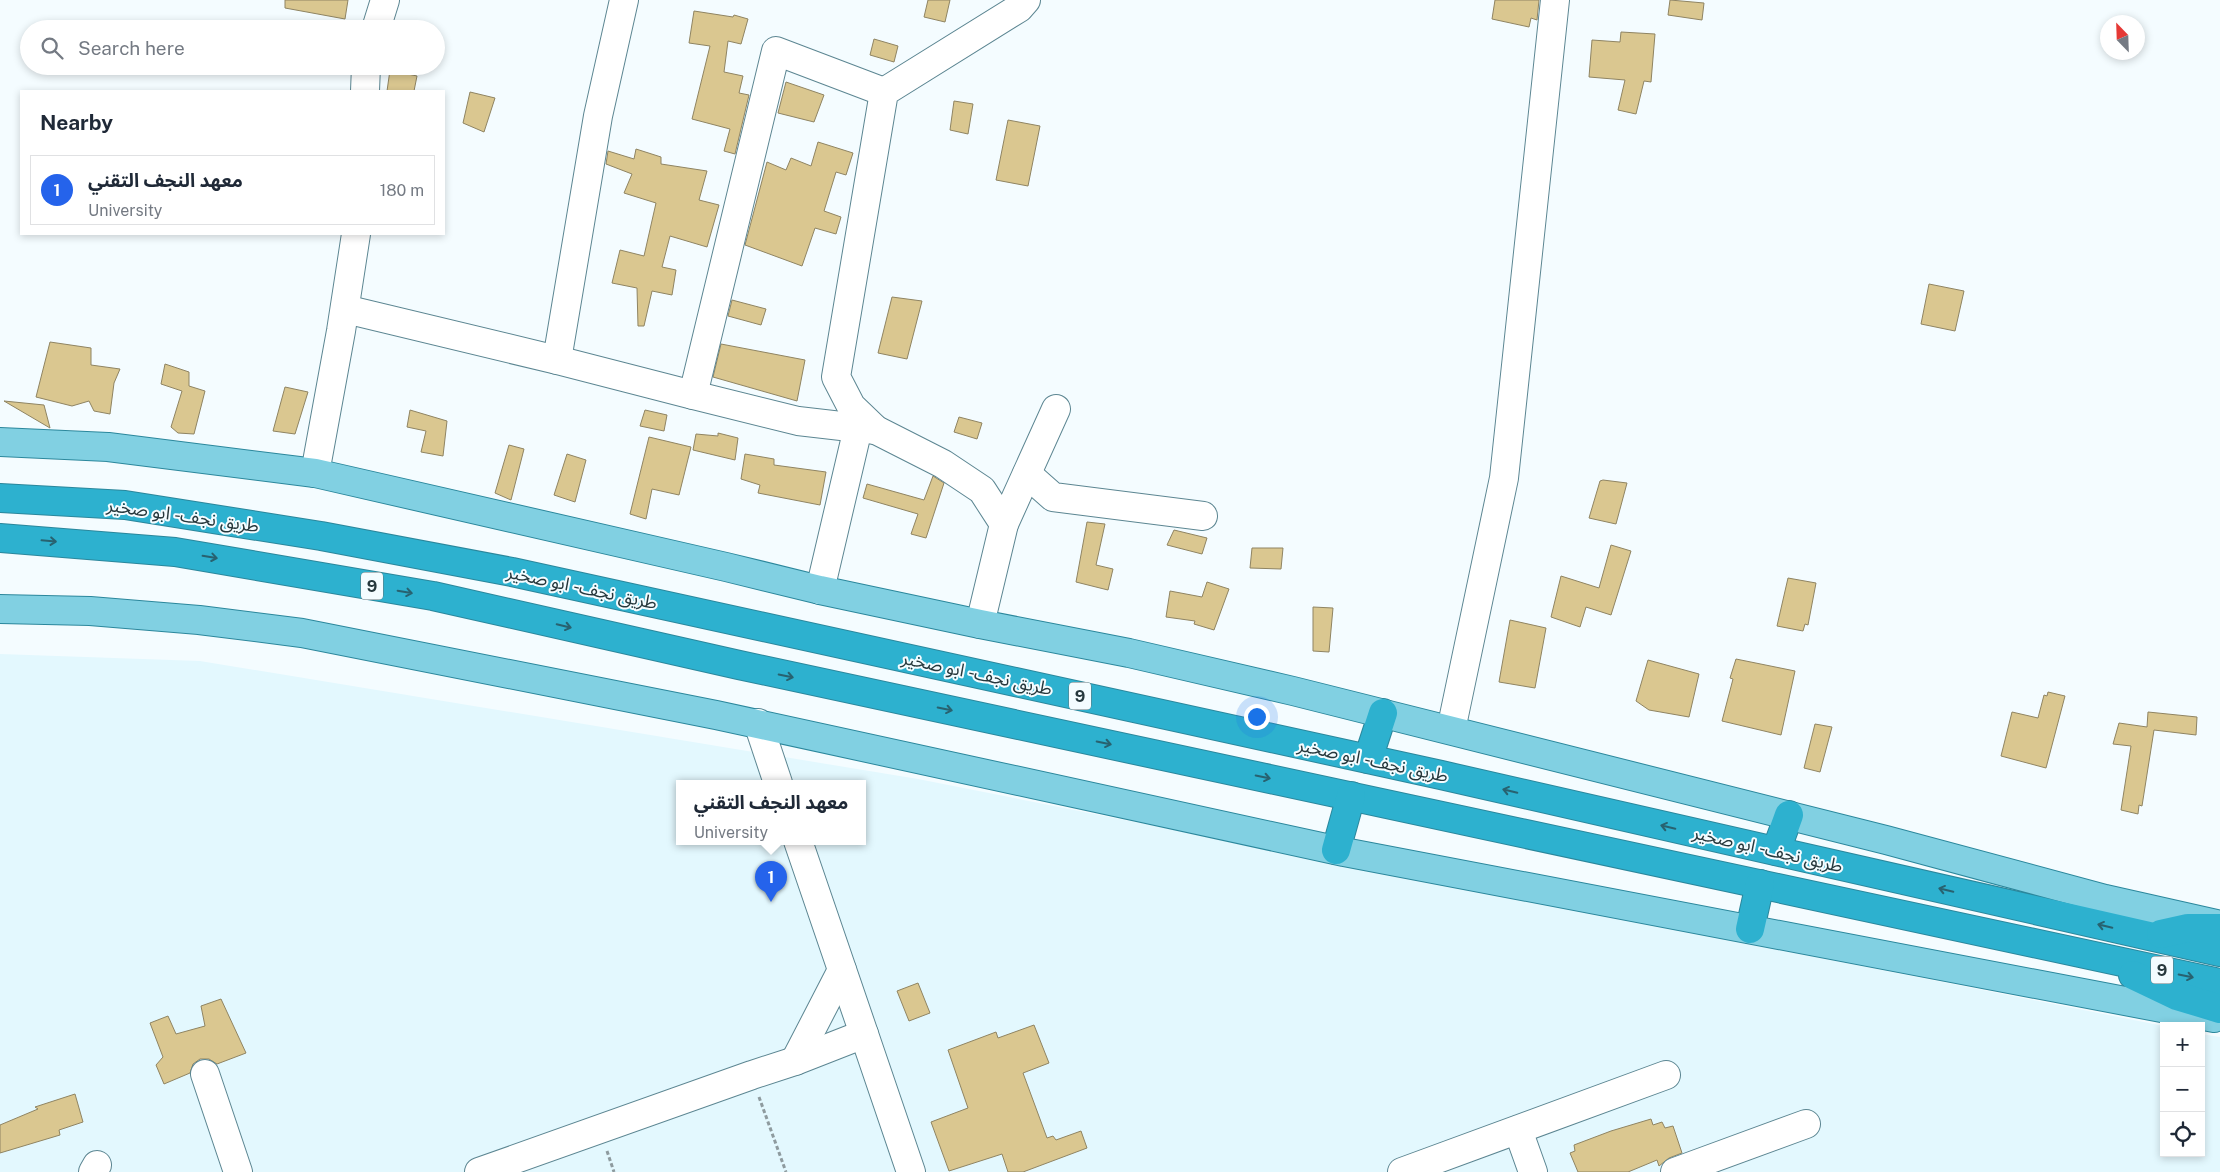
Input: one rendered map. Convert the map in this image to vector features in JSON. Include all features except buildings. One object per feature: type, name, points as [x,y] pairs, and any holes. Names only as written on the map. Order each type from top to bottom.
[{"type":"highway","name":"طريق نجف - ابو صخير","points":[[0,498],[125,505],[321,536],[512,572],[1368,759],[2152,937]]},
{"type":"highway","points":[[252,564],[265,560],[272,549],[272,536],[263,526]]},
{"type":"highway","points":[[306,575],[300,563],[301,551],[309,540],[321,536]]},
{"type":"highway","name":"طريق نجف - ابو صخير","points":[[0,538],[175,552],[432,596],[738,666],[2104,958]]},
{"type":"highway","points":[[1368,759],[1383,713]]},
{"type":"highway","points":[[1336,850],[1351,796]]},
{"type":"highway","points":[[1776,851],[1789,815]]},
{"type":"highway","points":[[1750,929],[1760,884]]},
{"type":"highway","points":[[2152,937],[2188,928],[2220,927]]},
{"type":"highway","name":"9","points":[[2152,937],[2220,952]]},
{"type":"highway","points":[[2104,958],[2152,985],[2194,1002],[2220,1009]]},
{"type":"highway","name":"9","points":[[2104,958],[2220,983]]},
{"type":"main road","points":[[0,442],[108,447],[315,473],[820,590],[1129,653],[1383,713],[1789,815],[2105,899],[2220,927]]},
{"type":"main road","points":[[0,609],[90,611],[189,619],[302,633],[591,689],[758,724],[1336,850],[2220,1019]]},
{"type":"street","points":[[379,20],[385,0]]},
{"type":"street","points":[[557,360],[598,116],[624,0]]},
{"type":"street","points":[[867,429],[851,406],[836,376],[884,92],[1019,8],[1026,0]]},
{"type":"street","points":[[1451,730],[1504,478],[1556,0]]},
{"type":"street","points":[[693,395],[776,51],[884,92]]},
{"type":"street","points":[[365,90],[366,75]]},
{"type":"street","points":[[315,473],[345,310],[356,235]]},
{"type":"street","points":[[345,310],[557,360],[798,421],[867,429],[943,464],[982,490],[1004,524]]},
{"type":"street","points":[[980,624],[1004,524],[1056,409]]},
{"type":"street","points":[[820,590],[867,429]]},
{"type":"street","points":[[1027,474],[1053,497],[1203,516]]},
{"type":"street","points":[[758,724],[777,780]]},
{"type":"street","points":[[799,845],[911,1172]]},
{"type":"street","points":[[795,1061],[842,970]]},
{"type":"street","points":[[479,1172],[795,1061],[864,1034]]},
{"type":"street","points":[[205,1074],[238,1172]]},
{"type":"street","points":[[1402,1172],[1666,1075]]},
{"type":"street","points":[[1679,1171],[1806,1124]]},
{"type":"street","points":[[1518,1130],[1533,1172]]},
{"type":"path","points":[[752,1075],[786,1172]]},
{"type":"shaded area","points":[[0,654],[200,661],[918,779],[2160,1025],[2160,1157],[2205,1157],[2205,1035],[2220,1037],[2220,1172],[0,1172]]},
{"type":"place","name":"معهد النجف التقني","points":[[771,902]]}]
